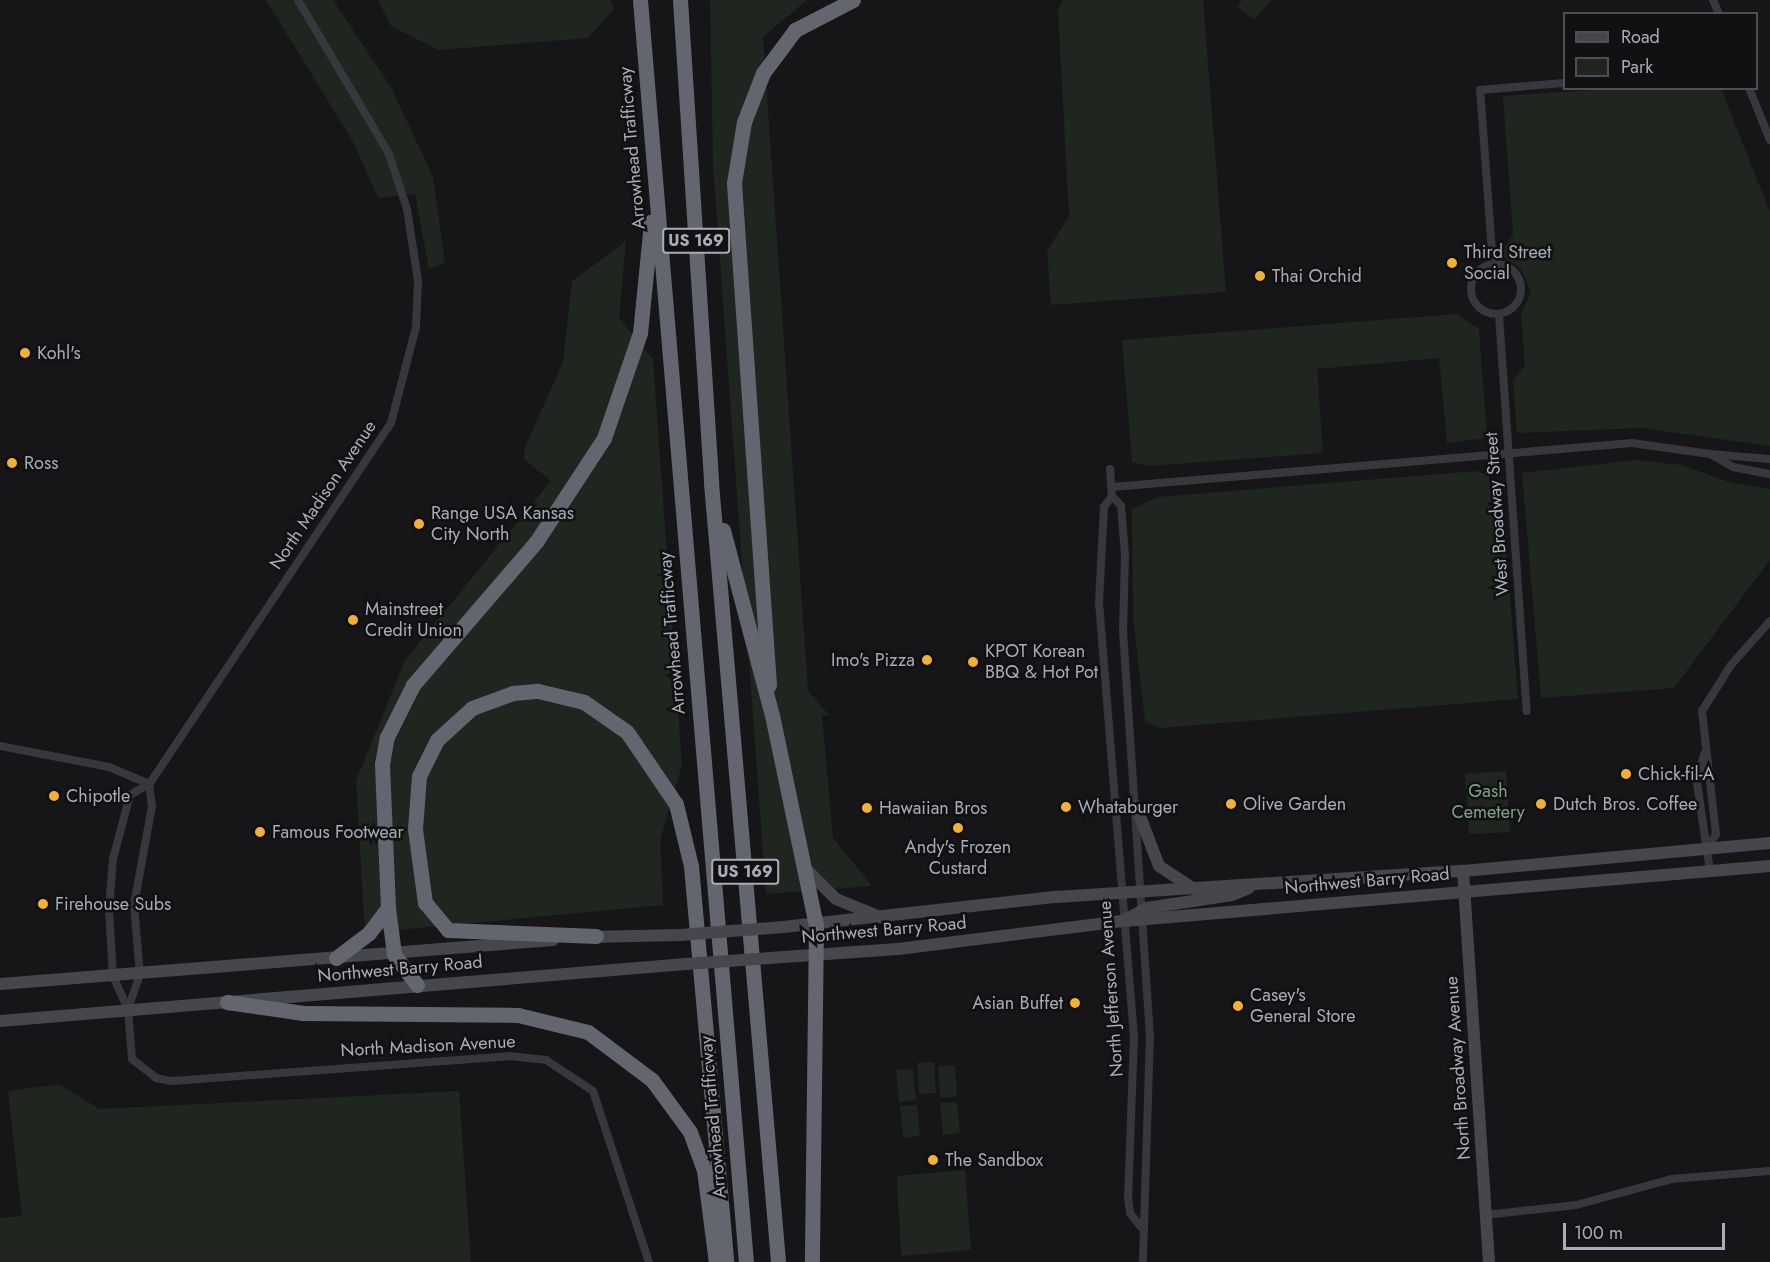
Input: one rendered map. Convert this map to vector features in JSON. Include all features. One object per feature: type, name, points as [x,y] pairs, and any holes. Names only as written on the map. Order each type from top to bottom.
[{"type":"highway","name":"Arrowhead Trafficway","points":[[640,0],[746,1262]]},
{"type":"highway","name":"US 169","points":[[680,0],[711,483],[778,1262]]},
{"type":"highway","points":[[772,715],[734,183],[744,122],[763,73],[795,30],[853,0]]},
{"type":"highway","points":[[417,985],[394,954],[388,908],[382,775],[387,737],[413,685],[536,542],[604,438],[640,333],[655,186]]},
{"type":"highway","points":[[711,483],[772,715],[807,870],[816,925],[812,1262]]},
{"type":"highway","points":[[596,936],[448,930],[425,903],[415,829],[419,776],[437,740],[472,708],[513,693],[538,691],[584,702],[627,732],[676,804],[691,866],[726,1262]]},
{"type":"highway","points":[[336,958],[369,933],[388,908]]},
{"type":"highway","points":[[226,1002],[303,1012],[518,1015],[588,1032],[652,1080],[690,1132],[704,1170],[716,1262]]},
{"type":"main road","points":[[1136,806],[1159,866],[1195,890]]},
{"type":"main road","name":"Northwest Barry Road","points":[[0,984],[596,936],[680,935],[816,925],[1056,897],[1138,894],[1463,871],[1708,846],[1770,843]]},
{"type":"main road","name":"Northwest Barry Road","points":[[1140,915],[1770,866]]},
{"type":"main road","points":[[807,870],[836,899],[884,918]]},
{"type":"main road","name":"North Broadway Avenue","points":[[1463,871],[1489,1262]]},
{"type":"main road","points":[[1124,921],[1140,915],[1232,895],[1255,885]]},
{"type":"main road","name":"Northwest Barry Road","points":[[0,1021],[417,985],[784,957],[1124,921]]},
{"type":"street","name":"North Madison Avenue","points":[[298,0],[389,154],[407,209],[418,280],[416,327],[391,423],[149,784],[130,795],[113,859],[113,976],[128,1009],[132,1059],[143,1071],[172,1081],[509,1056],[560,1066],[593,1091],[649,1262]]},
{"type":"street","points":[[1493,265],[1480,90],[1563,83]]},
{"type":"street","points":[[1750,90],[1770,140]]},
{"type":"street","points":[[1493,265],[1512,269],[1521,287],[1516,305],[1498,315],[1482,310],[1471,291],[1475,276],[1493,265]]},
{"type":"street","name":"West Broadway Street","points":[[1498,315],[1527,711]]},
{"type":"street","points":[[1110,469],[1112,491],[1509,452],[1632,443],[1710,454],[1770,459]]},
{"type":"street","points":[[1710,454],[1733,467],[1770,474]]},
{"type":"street","name":"North Jefferson Avenue","points":[[1112,491],[1121,506],[1136,806],[1138,894],[1150,1071],[1142,1227],[1143,1262]]},
{"type":"street","name":"North Jefferson Avenue","points":[[1112,491],[1104,507],[1099,602],[1135,1068],[1128,1198],[1130,1213],[1142,1227]]},
{"type":"street","points":[[1710,871],[1708,846],[1702,838],[1698,783],[1704,754],[1706,701],[1770,621]]},
{"type":"street","points":[[0,746],[110,767],[149,784]]},
{"type":"street","points":[[1704,754],[1716,834],[1708,846]]},
{"type":"street","name":"North Madison Avenue","points":[[128,1009],[140,974],[134,905],[152,806],[149,784]]},
{"type":"street","points":[[1485,1215],[1576,1205],[1672,1179],[1770,1171]]},
{"type":"green space","points":[[266,0],[333,0],[392,89],[433,177],[445,262],[429,269],[415,194],[378,198],[352,140]]},
{"type":"green space","points":[[378,0],[611,0],[614,9],[588,38],[438,50],[391,26]]},
{"type":"green space","points":[[710,0],[807,0],[763,37],[808,691],[830,716],[822,715],[833,838],[872,886],[766,894],[713,164]]},
{"type":"green space","points":[[1063,0],[1203,0],[1226,292],[1051,305],[1047,251],[1069,216],[1058,10]]},
{"type":"green space","points":[[1242,0],[1271,0],[1254,20],[1237,6]]},
{"type":"green space","points":[[1593,90],[1721,90],[1770,212],[1770,446],[1642,428],[1517,433],[1513,381],[1525,366],[1521,313],[1531,293],[1522,270],[1501,255],[1513,234],[1503,96]]},
{"type":"green space","points":[[626,241],[619,318],[653,359],[682,765],[660,840],[663,905],[365,933],[356,781],[405,660],[551,481],[524,459],[525,447],[563,362],[572,281]]},
{"type":"green space","points":[[1456,314],[1479,329],[1487,438],[1447,443],[1439,358],[1317,369],[1323,453],[1149,466],[1132,462],[1122,340]]},
{"type":"green space","points":[[1636,460],[1681,465],[1732,483],[1770,489],[1770,560],[1674,688],[1541,698],[1522,473]]},
{"type":"green space","points":[[1477,471],[1501,483],[1518,699],[1160,728],[1145,722],[1133,616],[1132,509],[1158,497]]},
{"type":"green space","name":"Gash Cemetery","points":[[1506,771],[1510,832],[1469,834],[1465,774]]},
{"type":"green space","points":[[934,1062],[936,1093],[919,1094],[917,1063]]},
{"type":"green space","points":[[955,1065],[957,1096],[940,1098],[938,1066]]},
{"type":"green space","points":[[913,1069],[916,1100],[899,1102],[896,1070]]},
{"type":"green space","points":[[60,1084],[99,1109],[459,1091],[471,1262],[0,1262],[0,1218],[22,1216],[8,1091]]},
{"type":"green space","points":[[957,1102],[960,1133],[943,1135],[940,1103]]},
{"type":"green space","points":[[917,1105],[920,1136],[903,1138],[900,1106]]},
{"type":"green space","points":[[965,1170],[971,1250],[901,1256],[897,1176]]},
{"type":"place","name":"Third Street Social","points":[[1452,263]]},
{"type":"place","name":"Thai Orchid","points":[[1260,276]]},
{"type":"place","name":"Kohl's","points":[[25,353]]},
{"type":"place","name":"Ross","points":[[12,463]]},
{"type":"place","name":"Range USA Kansas City North","points":[[419,524]]},
{"type":"place","name":"Mainstreet Credit Union","points":[[353,620]]},
{"type":"place","name":"Imo's Pizza","points":[[927,660]]},
{"type":"place","name":"KPOT Korean BBQ & Hot Pot","points":[[973,662]]},
{"type":"place","name":"Chick-fil-A","points":[[1626,774]]},
{"type":"place","name":"Chipotle","points":[[54,796]]},
{"type":"place","name":"Olive Garden","points":[[1231,804]]},
{"type":"place","name":"Dutch Bros. Coffee","points":[[1541,804]]},
{"type":"place","name":"Whataburger","points":[[1066,807]]},
{"type":"place","name":"Hawaiian Bros","points":[[867,808]]},
{"type":"place","name":"Andy's Frozen Custard","points":[[958,828]]},
{"type":"place","name":"Famous Footwear","points":[[260,832]]},
{"type":"place","name":"Firehouse Subs","points":[[43,904]]},
{"type":"place","name":"Asian Buffet","points":[[1075,1003]]},
{"type":"place","name":"Casey's General Store","points":[[1238,1006]]},
{"type":"place","name":"The Sandbox","points":[[933,1160]]}]
